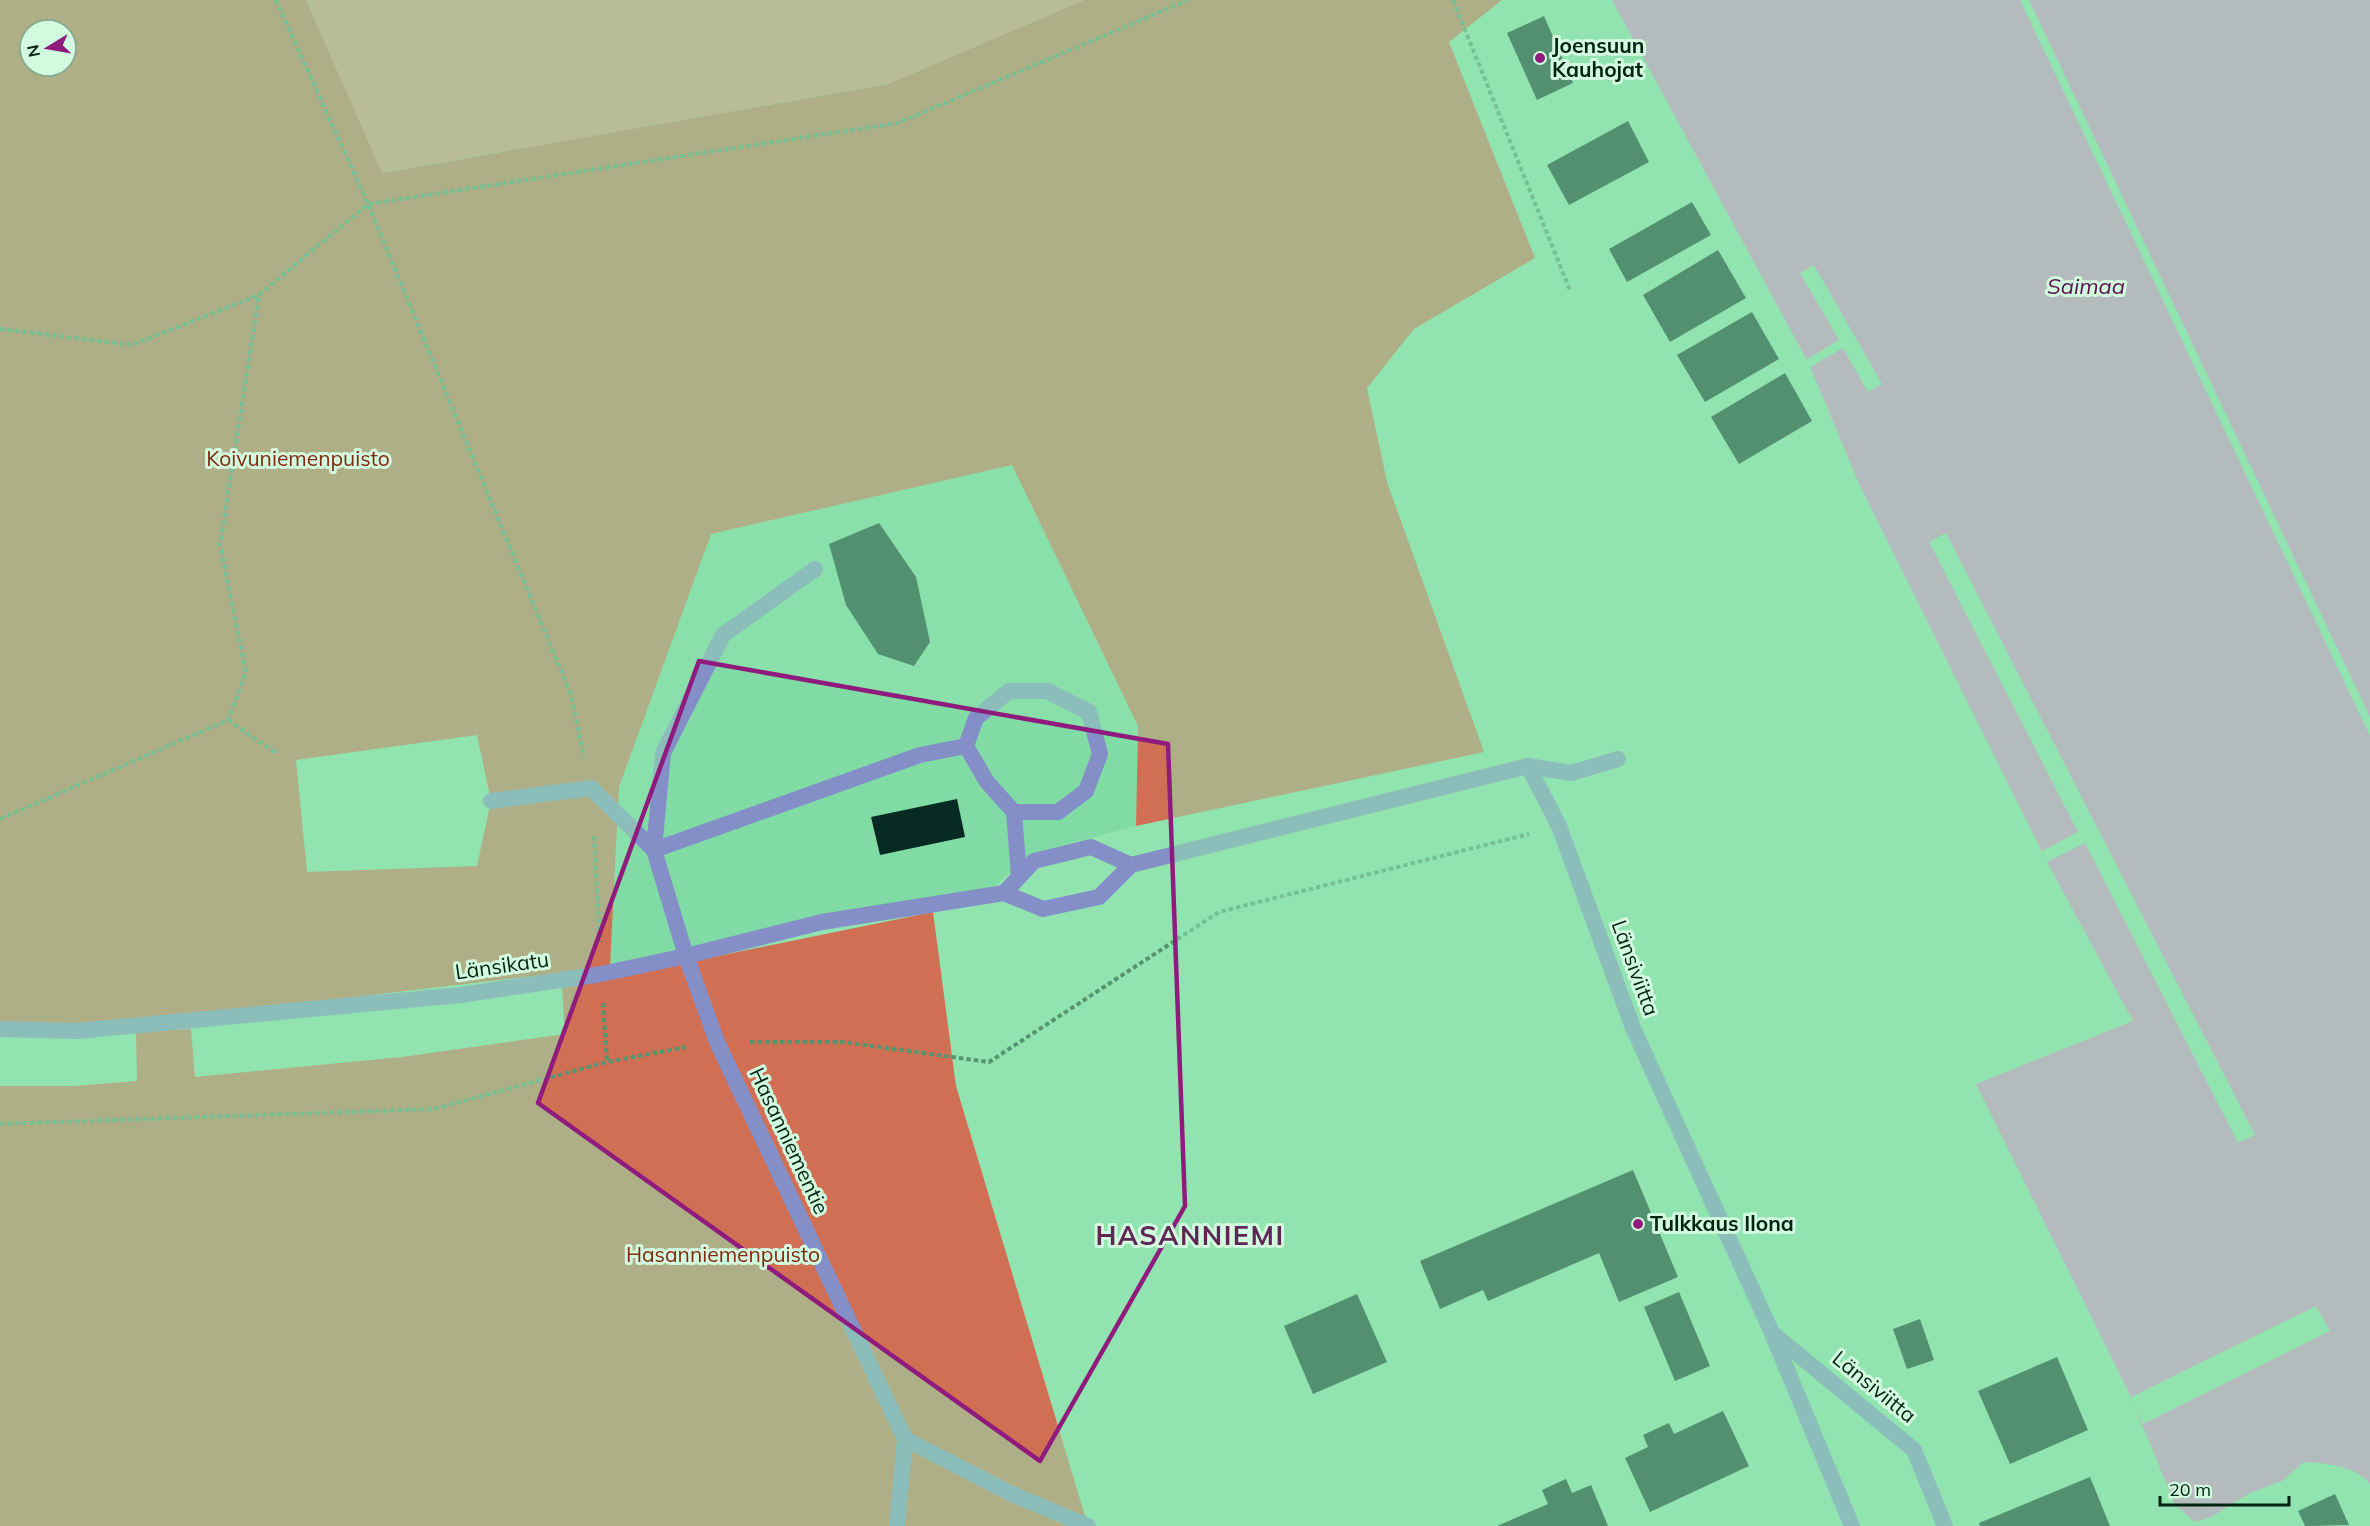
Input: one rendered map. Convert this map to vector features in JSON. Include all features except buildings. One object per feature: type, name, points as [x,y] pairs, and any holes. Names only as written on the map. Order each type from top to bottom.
[{"type":"street","points":[[654,850],[663,753],[723,634],[815,569]]},
{"type":"street","points":[[1014,812],[1058,812],[1086,791],[1100,754],[1089,712],[1047,691],[1009,691],[976,718],[966,746],[987,782],[1014,812],[1019,877]]},
{"type":"street","points":[[654,850],[920,755],[966,746]]},
{"type":"street","points":[[1131,865],[1091,847],[1034,861],[1004,893],[1044,909],[1099,897],[1131,865],[1528,766],[1571,773],[1618,759]]},
{"type":"street","name":"Länsiviitta","points":[[1528,766],[1559,826],[1634,1028],[1772,1333],[1914,1450],[1945,1526]]},
{"type":"street","points":[[491,801],[591,788],[654,850]]},
{"type":"street","name":"Hasanniementie","points":[[654,850],[686,956],[717,1042],[905,1439]]},
{"type":"street","name":"Länsikatu","points":[[0,1029],[77,1031],[314,1011],[461,995],[601,974],[686,956],[822,922],[1004,893]]},
{"type":"street","points":[[1772,1333],[1852,1526]]},
{"type":"street","points":[[897,1526],[905,1439],[1012,1494],[1088,1526]]},
{"type":"path","points":[[276,0],[368,204],[571,695],[591,788],[608,1062]]},
{"type":"path","points":[[0,329],[132,345],[260,295],[368,204],[898,123],[1188,0]]},
{"type":"path","points":[[1453,0],[1570,290]]},
{"type":"path","points":[[0,819],[228,720],[246,672],[220,545],[260,295]]},
{"type":"path","points":[[228,720],[277,754]]},
{"type":"path","points":[[0,1124],[434,1109],[608,1062],[717,1042],[842,1042],[989,1062],[1219,912],[1559,826]]},
{"type":"highlighted area","points":[[699,661],[1168,744],[1185,1206],[1040,1461],[538,1103]]},
{"type":"shaded area","points":[[306,0],[1084,0],[888,84],[381,173]]},
{"type":"shaded area","points":[[1012,465],[1138,726],[1136,826],[1030,854],[994,887],[610,967],[619,787],[711,534]]},
{"type":"green space","name":"Koivuniemenpuisto","points":[[0,0],[306,0],[382,173],[888,84],[1084,0],[1502,0],[1449,42],[1535,258],[1414,329],[1367,388],[1387,482],[1484,752],[1136,826],[1138,726],[1012,465],[711,534],[619,787],[610,967],[312,1002],[79,1024],[0,1023]],"holes":[[[477,735],[491,801],[477,866],[307,872],[296,760]]]},
{"type":"green space","name":"Hasanniemenpuisto","points":[[933,912],[956,1086],[1088,1526],[0,1526],[0,1086],[73,1086],[137,1081],[136,1032],[191,1029],[195,1077],[402,1057],[565,1034],[562,988]]},
{"type":"water","name":"Saimaa","points":[[1612,0],[2370,0],[2370,1484],[2349,1469],[2304,1462],[2282,1481],[2250,1493],[2211,1517],[2195,1522],[2175,1505],[2131,1397],[1976,1084],[2133,1021],[2047,862],[1860,486],[1809,364]]},
{"type":"pier","points":[[2020,0],[2029,0],[2370,717],[2370,736]]},
{"type":"pier","points":[[1814,265],[1882,384],[1868,392],[1843,348],[1807,369],[1804,361],[1839,340],[1800,273]]},
{"type":"pier","points":[[1946,533],[2255,1135],[2238,1143],[2085,843],[2047,862],[2042,851],[2078,832],[1929,542]]},
{"type":"pier","points":[[2316,1306],[2330,1331],[2143,1424],[2131,1397]]},
{"type":"place","name":"Joensuun Kauhojat","points":[[1540,58]]},
{"type":"place","name":"Tulkkaus Ilona","points":[[1638,1224]]},
{"type":"district","name":"HASANNIEMI","points":[[1190,1236]]}]
